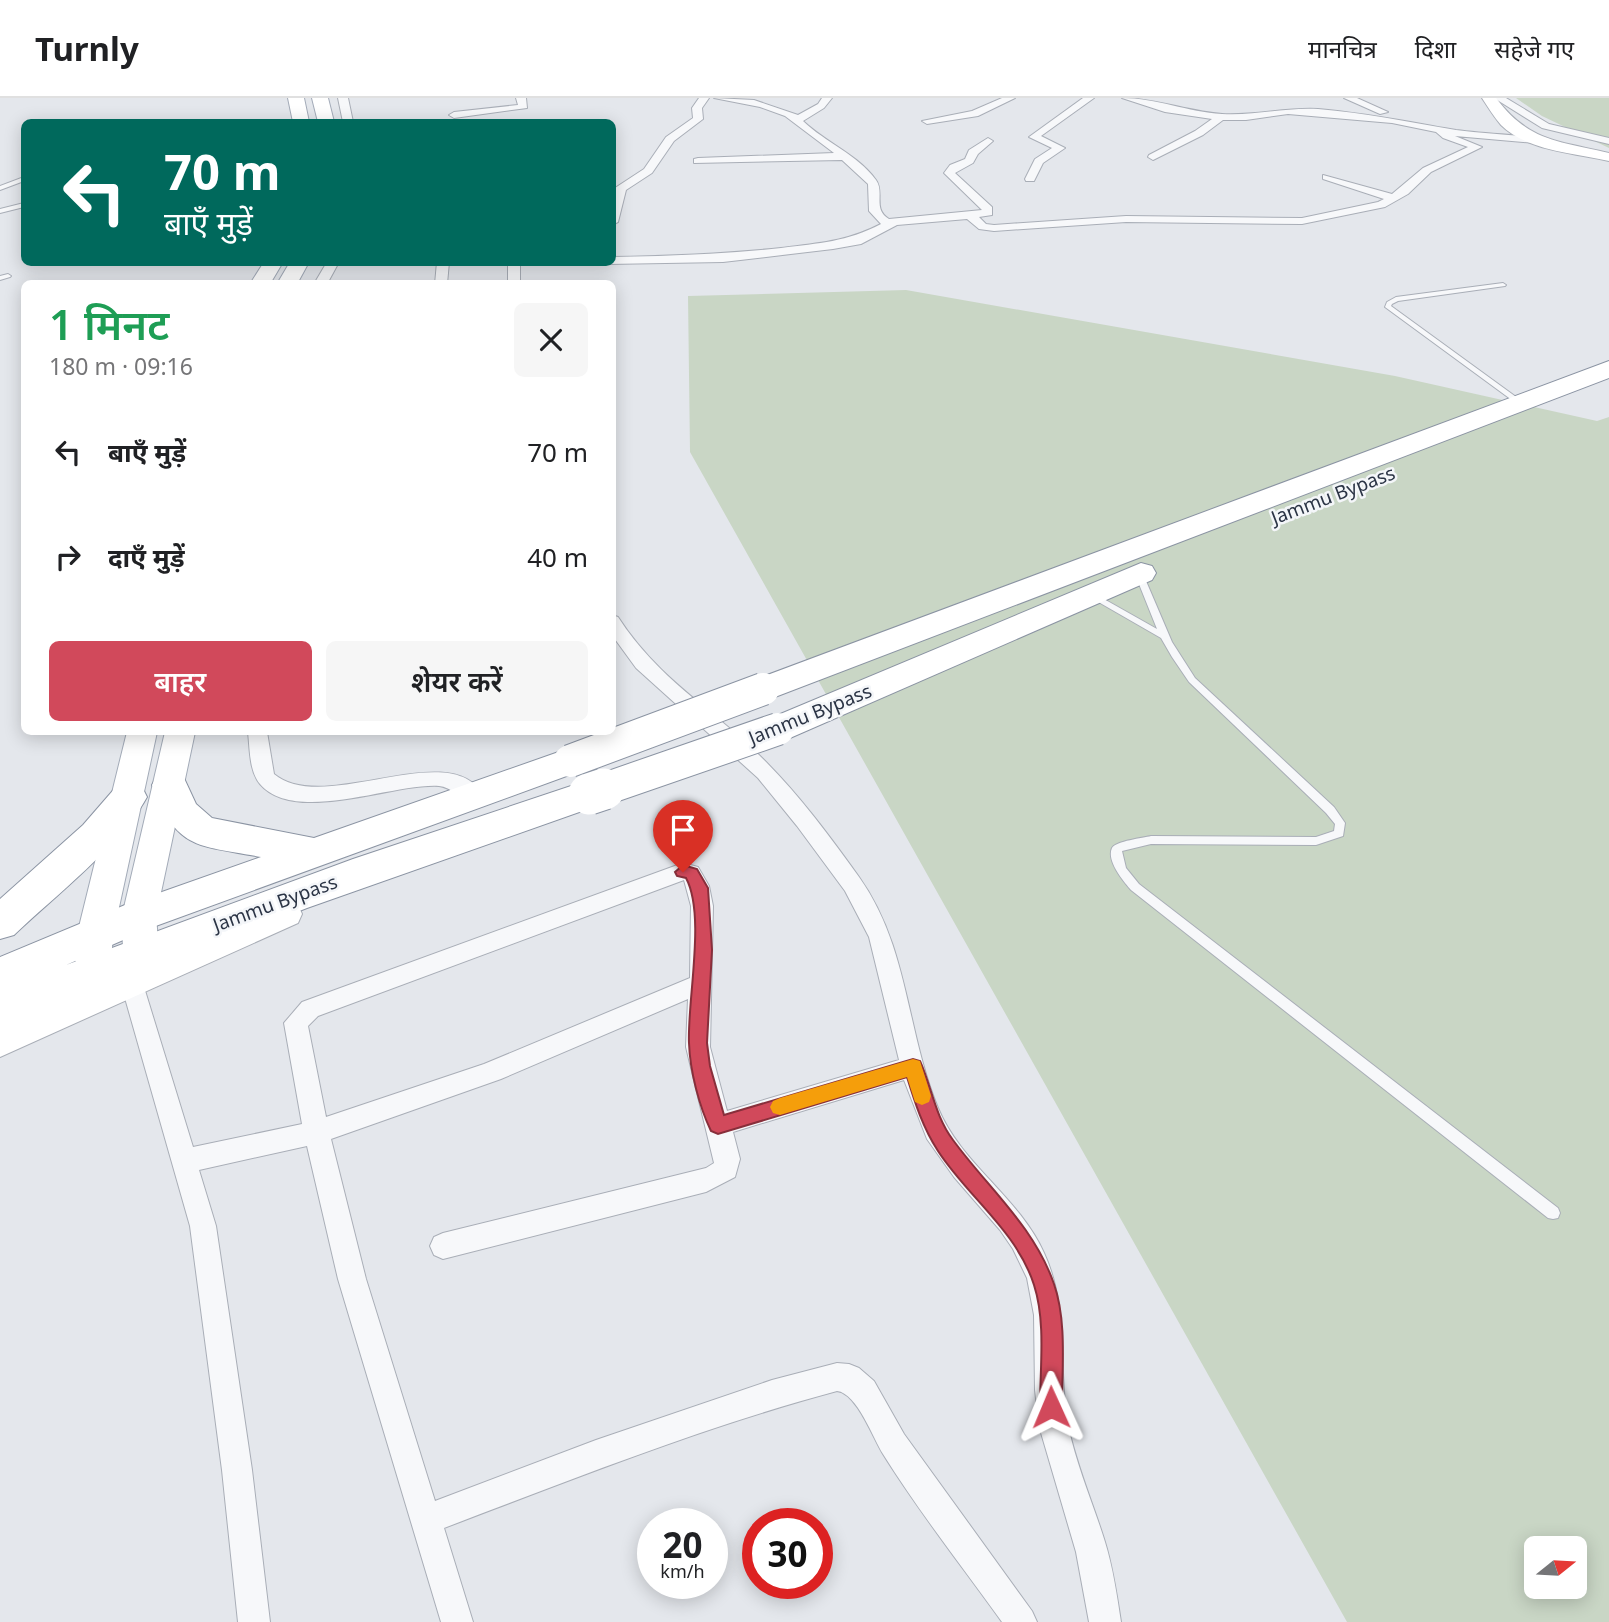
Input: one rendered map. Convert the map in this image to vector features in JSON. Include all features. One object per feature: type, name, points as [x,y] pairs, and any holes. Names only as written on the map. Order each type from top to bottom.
[{"type":"highway","name":"Jammu Bypass","points":[[137,951],[313,852],[762,690],[1609,369]]},
{"type":"highway","name":"Jammu Bypass","points":[[0,975],[93,954],[137,951],[387,862],[778,729],[1233,534],[1609,390]]},
{"type":"highway","points":[[170,785],[182,816],[192,827],[313,852]]},
{"type":"highway","points":[[0,923],[96,835],[130,797]]},
{"type":"highway","name":"Jammu Bypass","points":[[0,1010],[93,954]]},
{"type":"main road","points":[[296,98],[301,119]]},
{"type":"main road","points":[[320,98],[325,119]]},
{"type":"main road","points":[[1489,98],[1510,125],[1547,141],[1609,157]]},
{"type":"main road","points":[[93,954],[130,797],[141,735]]},
{"type":"main road","points":[[0,1042],[137,951],[179,735]]},
{"type":"street","points":[[343,98],[347,119]]},
{"type":"street","points":[[454,115],[521,108],[524,106],[521,98]]},
{"type":"street","points":[[616,203],[621,188],[648,171],[670,139],[698,119],[697,108],[704,98]]},
{"type":"street","points":[[719,98],[759,103],[790,114],[847,157],[858,171],[873,183],[873,210],[883,222],[988,213],[989,209],[951,175],[949,170],[969,161],[973,152],[988,141]]},
{"type":"street","points":[[797,120],[821,106],[827,98]]},
{"type":"street","points":[[927,121],[974,114],[1010,98]]},
{"type":"street","points":[[1030,179],[1039,161],[1060,148],[1034,137],[1088,98]]},
{"type":"street","points":[[1127,98],[1179,111],[1221,117],[1301,111],[1408,123],[1441,131],[1547,141]]},
{"type":"street","points":[[1349,98],[1408,123]]},
{"type":"street","points":[[1499,98],[1563,133],[1609,142]]},
{"type":"street","points":[[1179,111],[1189,104]]},
{"type":"street","points":[[1153,157],[1199,133],[1221,117]]},
{"type":"street","points":[[971,216],[983,227],[994,228],[1126,219],[1302,221],[1369,209],[1394,198],[1427,170],[1477,147],[1447,136],[1441,131]]},
{"type":"street","points":[[698,161],[800,155],[847,157]]},
{"type":"street","points":[[1326,177],[1394,198]]},
{"type":"street","points":[[616,261],[723,258],[833,245],[857,241],[893,223]]},
{"type":"street","points":[[616,627],[643,667],[751,759],[778,789],[855,888],[882,938],[926,1111],[945,1145],[1021,1237],[1045,1287],[1050,1317],[1051,1407],[1059,1446],[1091,1546],[1105,1622]]},
{"type":"street","points":[[258,735],[263,769],[268,780],[281,790],[299,794],[334,793],[441,779],[473,795]]},
{"type":"street","points":[[443,1246],[717,1176],[725,1171],[728,1164],[701,1066],[698,1043],[703,950],[699,888],[691,873],[683,872],[384,979],[310,1009],[296,1023],[316,1130],[352,1279],[457,1622]]},
{"type":"street","points":[[137,951],[184,1161],[203,1226],[254,1622]]},
{"type":"street","points":[[184,1161],[316,1130],[419,1097],[589,1031],[701,983]]},
{"type":"street","points":[[718,1125],[913,1067]]},
{"type":"street","points":[[427,1519],[596,1455],[772,1394],[836,1377],[849,1378],[864,1391],[894,1444],[1021,1622]]},
{"type":"lane","points":[[0,188],[21,180]]},
{"type":"lane","points":[[0,211],[21,206]]},
{"type":"lane","points":[[1503,285],[1396,299],[1389,303],[1388,307],[1520,404]]},
{"type":"lane","points":[[1139,574],[1163,636],[1171,652],[1192,680],[1330,810],[1339,823],[1339,833],[1316,841],[1151,841],[1126,845],[1117,849],[1117,861],[1121,870],[1135,887],[1553,1213]]},
{"type":"lane","points":[[1089,595],[1163,636]]},
{"type":"green space","points":[[1516,98],[1609,98],[1609,148],[1542,116]]},
{"type":"green space","points":[[906,290],[1395,376],[1597,421],[1609,417],[1609,1622],[1347,1622],[690,452],[688,296]]},
{"type":"slow traffic","points":[[780,1107],[913,1067],[922,1096]]},
{"type":"route","points":[[683,872],[691,873],[699,888],[703,950],[698,1043],[706,1087],[718,1125],[913,1067],[926,1111],[945,1145],[1021,1237],[1040,1273],[1050,1317],[1051,1407]]}]
